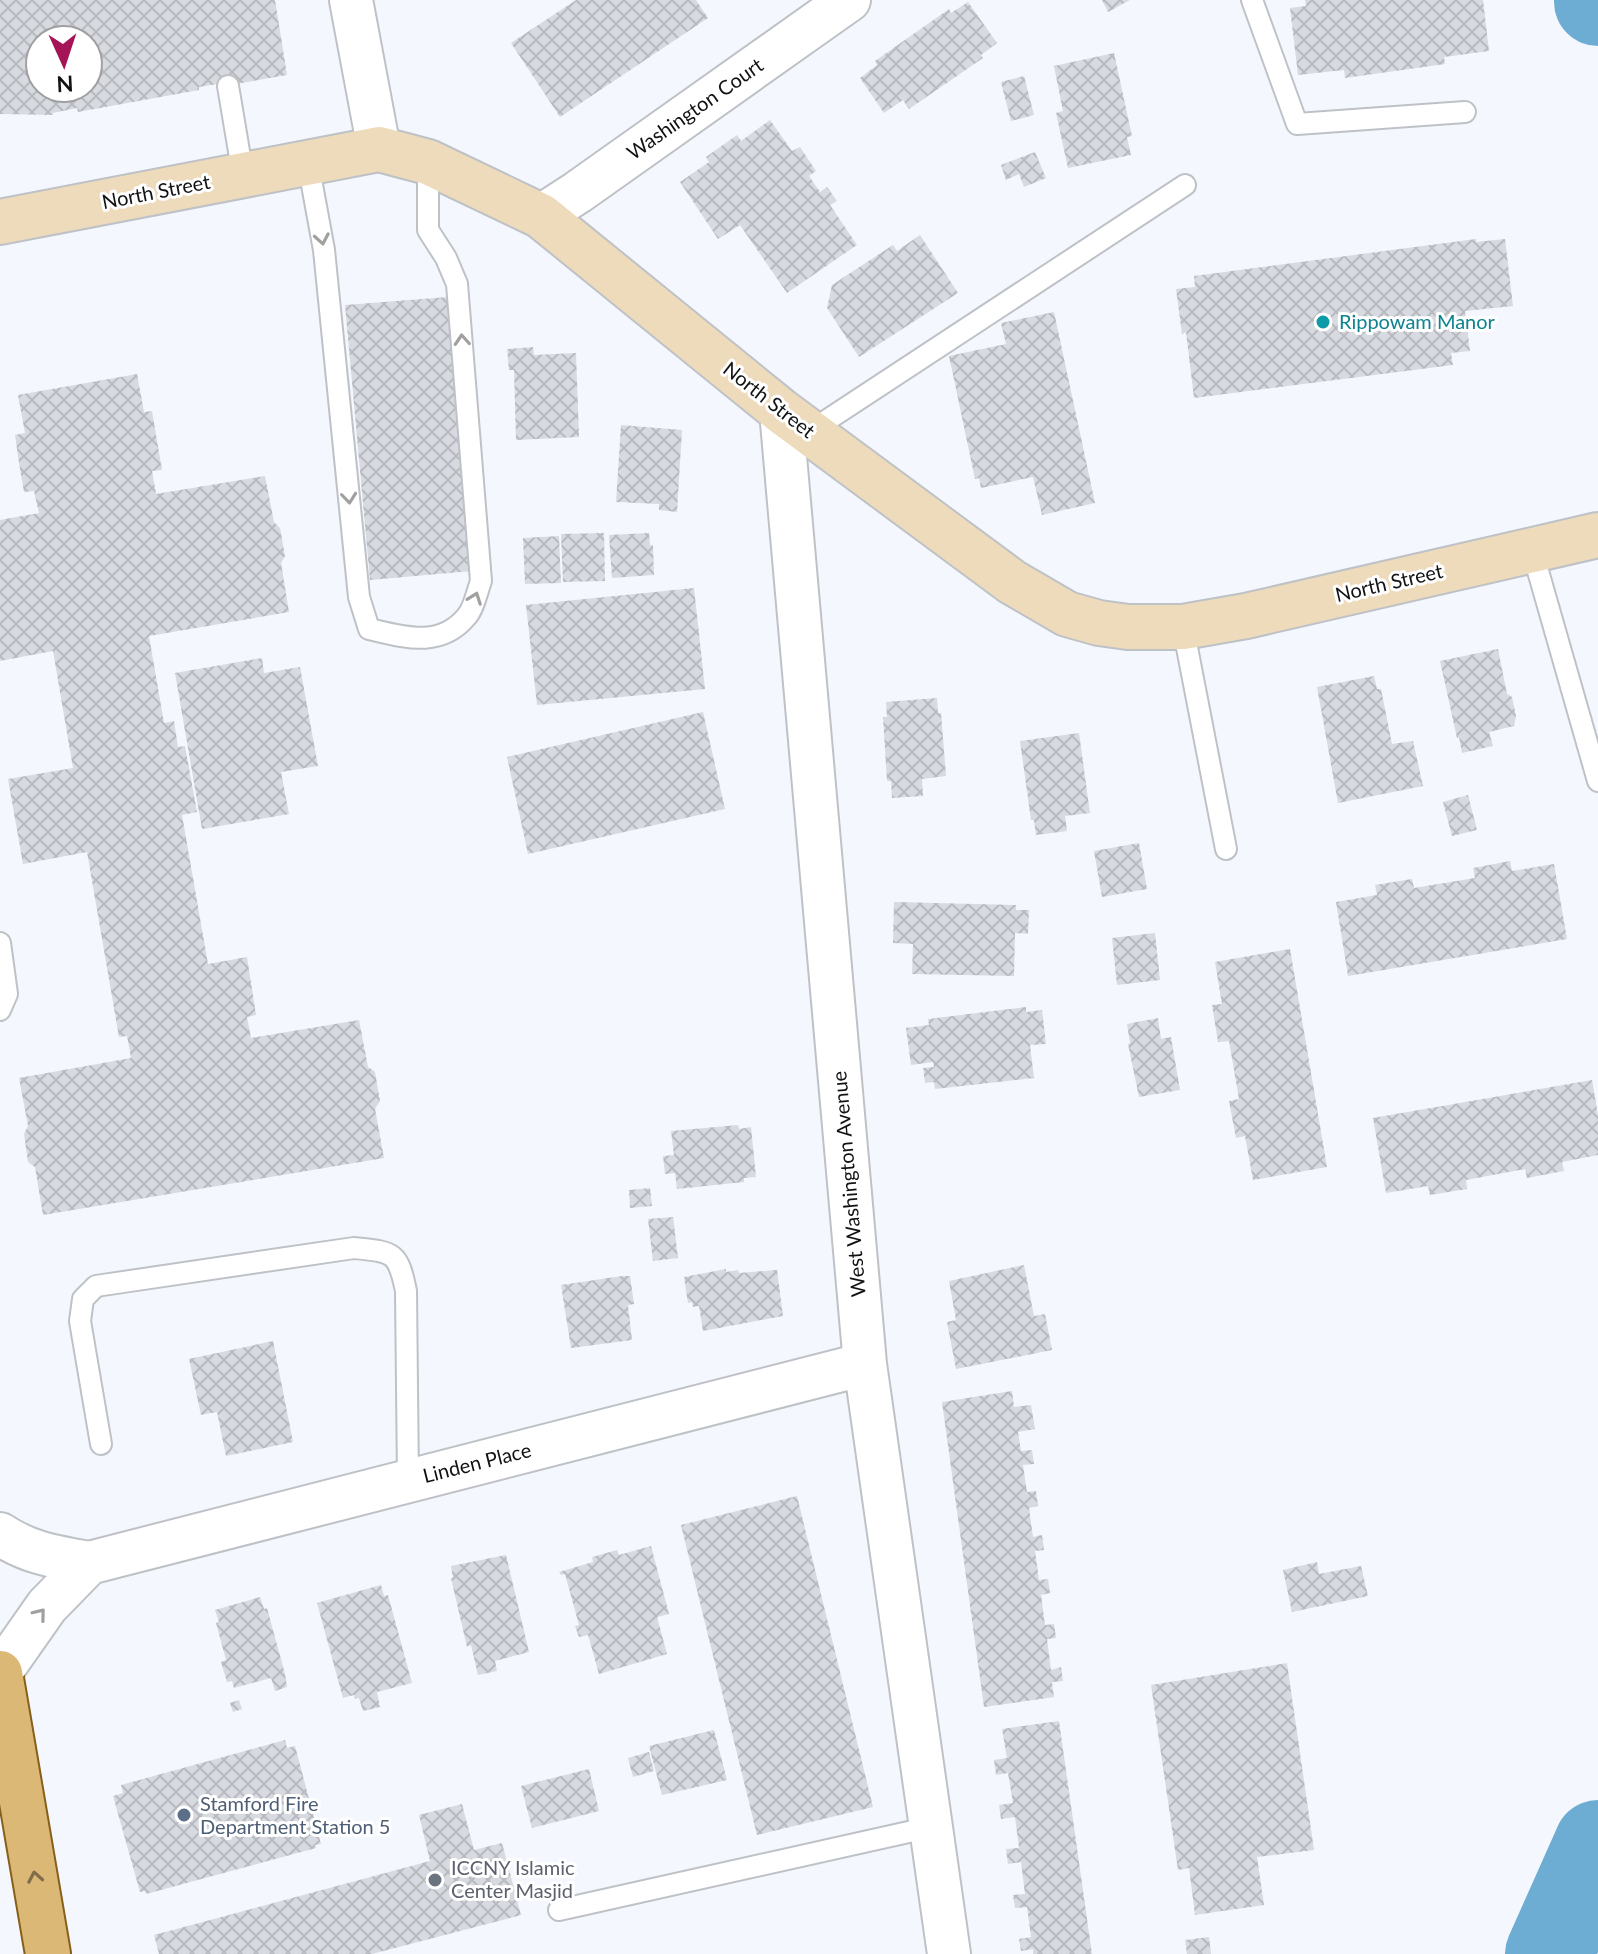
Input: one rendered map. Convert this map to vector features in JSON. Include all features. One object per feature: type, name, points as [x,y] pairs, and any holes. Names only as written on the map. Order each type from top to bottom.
[{"type":"main road","points":[[0,1673],[48,1954]]},
{"type":"street","points":[[351,0],[379,149]]},
{"type":"street","name":"Washington Court","points":[[541,216],[849,0]]},
{"type":"street","name":"North Street","points":[[0,222],[379,149],[428,162],[541,216],[795,422],[1012,582],[1067,614],[1099,623],[1128,627],[1183,627],[1246,616],[1598,535]]},
{"type":"street","name":"West Washington Avenue","points":[[795,422],[865,1364],[949,1954]]},
{"type":"street","name":"Linden Place","points":[[0,1534],[18,1546],[42,1555],[89,1563],[865,1364]]},
{"type":"street","points":[[0,1673],[47,1606],[89,1563]]},
{"type":"lane","points":[[1252,0],[1297,124],[1465,112]]},
{"type":"lane","points":[[228,86],[243,175]]},
{"type":"lane","points":[[308,163],[324,250],[359,597],[369,629],[428,640],[446,634],[469,615],[481,581],[457,284],[446,258],[428,230],[428,162]]},
{"type":"lane","points":[[795,422],[1185,185]]},
{"type":"lane","points":[[1538,549],[1598,781]]},
{"type":"lane","points":[[1183,627],[1226,849]]},
{"type":"lane","points":[[0,943],[7,994],[0,1010]]},
{"type":"lane","points":[[101,1444],[80,1321],[83,1299],[96,1286],[354,1248],[386,1251],[401,1266],[406,1291],[408,1481]]},
{"type":"lane","points":[[559,1910],[931,1827]]},
{"type":"building","points":[[0,0],[275,0],[287,75],[225,86],[224,83],[199,87],[199,90],[78,112],[77,108],[53,115],[0,114]]},
{"type":"building","points":[[576,0],[696,0],[708,18],[560,117],[511,43]]},
{"type":"building","points":[[1102,0],[1130,0],[1108,12]]},
{"type":"building","points":[[1305,0],[1483,0],[1489,51],[1444,57],[1445,64],[1345,78],[1344,70],[1298,75],[1290,8],[1306,6]]},
{"type":"building","points":[[968,2],[997,43],[981,55],[983,58],[909,109],[903,100],[884,113],[860,78],[877,65],[875,61],[949,9],[951,13]]},
{"type":"building","points":[[1114,53],[1132,136],[1127,137],[1131,155],[1068,168],[1056,113],[1063,111],[1054,66]]},
{"type":"building","points":[[1024,76],[1034,115],[1011,121],[1001,82]]},
{"type":"building","points":[[770,120],[792,151],[800,147],[816,171],[809,176],[820,192],[827,187],[837,201],[830,205],[857,245],[787,293],[740,225],[718,239],[680,182],[709,162],[706,157],[737,135],[741,141]]},
{"type":"building","points":[[1035,152],[1046,178],[1024,187],[1019,174],[1006,180],[1001,165]]},
{"type":"building","points":[[920,235],[958,293],[859,357],[827,308],[832,285],[893,245],[897,251]]},
{"type":"building","name":"Rippowam Manor","points":[[1476,239],[1476,242],[1505,239],[1513,306],[1465,311],[1470,351],[1451,353],[1453,365],[1194,398],[1186,332],[1182,334],[1176,289],[1195,287],[1194,276]]},
{"type":"building","points":[[448,297],[472,571],[370,580],[345,305]]},
{"type":"building","points":[[1054,312],[1095,503],[1042,515],[1033,477],[981,488],[979,478],[975,479],[949,356],[1006,344],[1001,323]]},
{"type":"building","points":[[533,347],[534,355],[576,353],[579,437],[516,440],[514,370],[509,370],[507,349]]},
{"type":"building","points":[[137,374],[144,412],[152,411],[162,470],[152,471],[156,494],[265,476],[274,522],[280,528],[285,556],[281,563],[289,612],[149,636],[164,723],[174,721],[178,747],[185,746],[197,812],[182,815],[208,964],[247,957],[256,1015],[247,1017],[251,1038],[359,1020],[368,1067],[375,1072],[380,1101],[375,1109],[384,1158],[43,1215],[35,1167],[28,1162],[24,1134],[28,1126],[19,1078],[131,1058],[127,1036],[119,1037],[87,852],[23,864],[8,779],[73,768],[53,651],[0,661],[0,520],[39,513],[34,491],[24,492],[15,435],[25,433],[18,395]]},
{"type":"building","points":[[621,425],[682,430],[677,512],[659,510],[659,504],[616,502]]},
{"type":"building","points":[[604,533],[605,581],[563,582],[561,534]]},
{"type":"building","points":[[649,533],[650,545],[653,545],[654,575],[612,578],[609,535]]},
{"type":"building","points":[[559,536],[561,583],[525,584],[523,538]]},
{"type":"building","points":[[694,588],[705,689],[537,705],[526,605]]},
{"type":"building","points":[[1498,649],[1507,694],[1512,697],[1516,716],[1514,726],[1489,732],[1493,746],[1462,753],[1440,661]]},
{"type":"building","points":[[262,658],[264,673],[300,667],[318,766],[281,772],[289,814],[202,829],[175,673]]},
{"type":"building","points":[[1374,676],[1377,689],[1381,689],[1392,744],[1413,741],[1423,786],[1338,803],[1317,687]]},
{"type":"building","points":[[937,698],[946,776],[922,779],[923,796],[892,798],[891,781],[887,781],[883,717],[887,717],[886,702]]},
{"type":"building","points":[[703,712],[725,809],[528,854],[507,757]]},
{"type":"building","points":[[1079,733],[1090,813],[1065,816],[1067,831],[1036,835],[1034,820],[1031,820],[1020,741]]},
{"type":"building","points":[[1468,795],[1477,830],[1452,836],[1443,802]]},
{"type":"building","points":[[1139,843],[1147,889],[1102,897],[1094,851]]},
{"type":"building","points":[[1510,861],[1512,871],[1554,864],[1567,939],[1348,976],[1336,902],[1377,895],[1375,885],[1412,879],[1414,888],[1475,878],[1473,868]]},
{"type":"building","points":[[894,902],[1016,905],[1016,910],[1029,910],[1028,934],[1015,933],[1014,976],[912,974],[913,944],[893,943]]},
{"type":"building","points":[[1155,933],[1160,980],[1117,985],[1112,938]]},
{"type":"building","points":[[1290,949],[1327,1167],[1253,1180],[1245,1136],[1236,1138],[1229,1101],[1239,1099],[1229,1041],[1218,1042],[1212,1005],[1222,1004],[1215,962]]},
{"type":"building","points":[[1026,1007],[1026,1012],[1042,1010],[1046,1044],[1030,1045],[1034,1078],[935,1089],[934,1082],[925,1083],[923,1068],[934,1067],[933,1062],[911,1065],[906,1028],[929,1025],[928,1019]]},
{"type":"building","points":[[1158,1018],[1161,1039],[1171,1037],[1180,1090],[1139,1097],[1127,1024]]},
{"type":"building","points":[[1592,1080],[1598,1115],[1598,1155],[1562,1162],[1564,1171],[1527,1178],[1525,1169],[1466,1180],[1467,1189],[1430,1195],[1428,1186],[1386,1193],[1373,1118]]},
{"type":"building","points":[[738,1125],[739,1129],[751,1127],[756,1177],[744,1178],[744,1182],[677,1189],[675,1173],[665,1174],[663,1156],[674,1155],[671,1131]]},
{"type":"building","points":[[650,1188],[652,1206],[630,1208],[629,1190]]},
{"type":"building","points":[[673,1217],[678,1258],[653,1261],[648,1219]]},
{"type":"building","points":[[1024,1265],[1034,1316],[1045,1314],[1052,1350],[956,1369],[947,1322],[956,1320],[949,1281]]},
{"type":"building","points":[[726,1269],[726,1272],[738,1270],[739,1273],[777,1270],[783,1316],[703,1331],[699,1306],[693,1307],[692,1302],[688,1303],[684,1277]]},
{"type":"building","points":[[630,1276],[634,1304],[628,1305],[632,1340],[571,1348],[561,1285]]},
{"type":"building","points":[[273,1341],[293,1442],[226,1456],[217,1412],[201,1415],[189,1359]]},
{"type":"building","points":[[1012,1391],[1014,1407],[1031,1405],[1035,1429],[1018,1432],[1021,1451],[1032,1450],[1034,1464],[1023,1465],[1027,1492],[1036,1491],[1038,1506],[1029,1508],[1033,1537],[1042,1535],[1044,1550],[1035,1551],[1039,1580],[1048,1579],[1050,1593],[1041,1595],[1045,1625],[1054,1624],[1056,1638],[1047,1639],[1051,1670],[1061,1667],[1063,1681],[1052,1682],[1054,1697],[984,1707],[942,1402]]},
{"type":"building","points":[[797,1496],[873,1807],[757,1835],[681,1525]]},
{"type":"building","points":[[651,1546],[669,1614],[657,1617],[667,1654],[599,1674],[588,1635],[579,1637],[575,1626],[579,1625],[565,1574],[559,1572],[593,1562],[592,1557],[617,1550],[619,1555]]},
{"type":"building","points":[[506,1555],[529,1652],[495,1661],[497,1671],[478,1675],[471,1645],[467,1647],[451,1566]]},
{"type":"building","points":[[1317,1562],[1319,1574],[1361,1566],[1368,1596],[1292,1612],[1283,1570]]},
{"type":"building","points":[[381,1585],[384,1596],[388,1595],[412,1683],[377,1692],[380,1707],[363,1711],[359,1698],[355,1699],[354,1695],[343,1698],[317,1603]]},
{"type":"building","points":[[260,1597],[264,1609],[267,1608],[285,1674],[287,1687],[275,1691],[271,1678],[234,1688],[232,1681],[227,1682],[221,1662],[226,1660],[215,1610]]},
{"type":"building","points":[[1287,1663],[1314,1850],[1257,1857],[1264,1905],[1195,1915],[1189,1868],[1178,1870],[1151,1685]]},
{"type":"building","points":[[239,1700],[242,1709],[233,1712],[230,1703]]},
{"type":"building","points":[[1059,1721],[1092,1954],[1033,1954],[1033,1949],[1021,1951],[1019,1939],[1031,1937],[1027,1907],[1015,1908],[1013,1895],[1025,1894],[1021,1862],[1008,1864],[1006,1849],[1019,1848],[1015,1817],[1001,1819],[999,1805],[1013,1803],[1008,1773],[996,1775],[994,1760],[1007,1758],[1002,1729]]},
{"type":"building","points":[[714,1730],[727,1780],[662,1795],[649,1746]]},
{"type":"building","points":[[285,1740],[287,1748],[295,1746],[321,1844],[315,1845],[316,1848],[146,1894],[145,1891],[140,1892],[113,1796],[123,1793],[121,1785]]},
{"type":"building","points":[[649,1752],[654,1771],[633,1777],[628,1758]]},
{"type":"building","points":[[589,1769],[599,1811],[532,1828],[521,1786]]},
{"type":"building","name":"ICCNY Islamic Center Masjid","points":[[462,1804],[474,1850],[502,1843],[521,1915],[372,1954],[159,1954],[154,1935],[430,1861],[419,1815]]},
{"type":"building","points":[[1209,1937],[1211,1954],[1187,1954],[1185,1940]]},
{"type":"waterway","points":[[1549,1954],[1598,1844]]},
{"type":"place","name":"Rippowam Manor","points":[[1323,322]]},
{"type":"place","name":"Stamford Fire Department Station 5","points":[[184,1815]]},
{"type":"place","name":"ICCNY Islamic Center Masjid","points":[[435,1880]]}]
